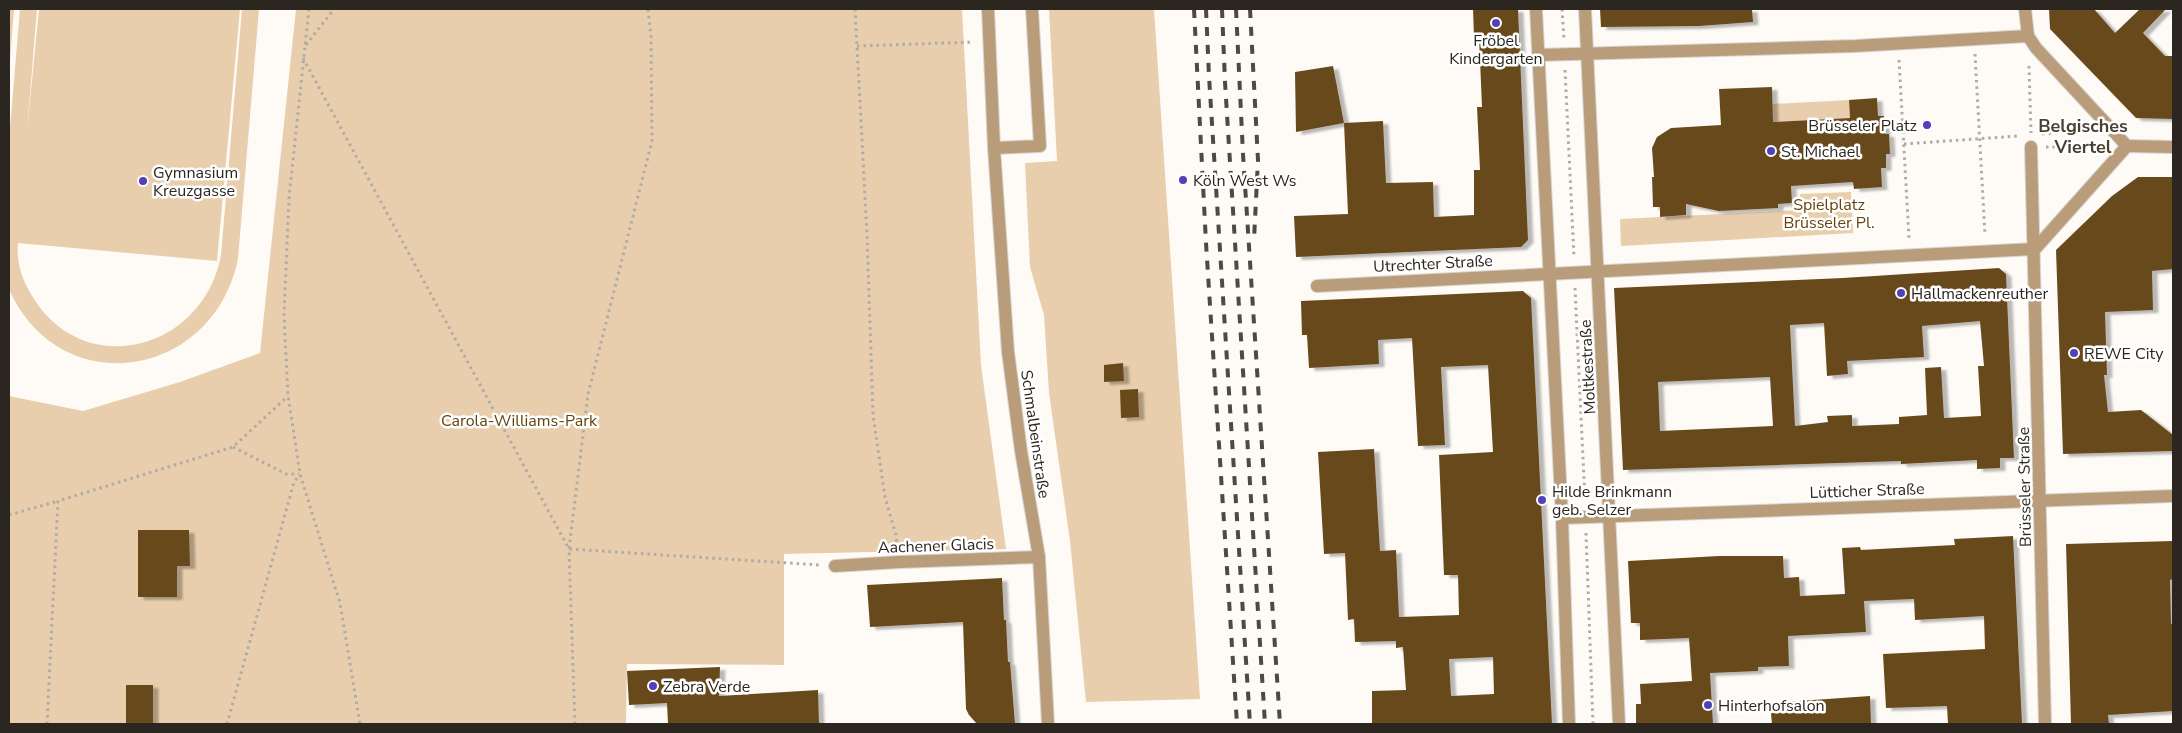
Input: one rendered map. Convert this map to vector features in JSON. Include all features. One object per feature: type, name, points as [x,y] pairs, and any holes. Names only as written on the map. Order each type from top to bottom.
[{"type":"street","name":"Schmalbeinstraße","points":[[988,9],[994,148],[1008,352],[1021,451],[1039,557],[1048,724]]},
{"type":"street","points":[[994,148],[1040,146],[1032,9]]},
{"type":"street","name":"Moltkestraße","points":[[1536,9],[1562,518],[1569,724]]},
{"type":"street","name":"Moltkestraße","points":[[1585,9],[1619,724]]},
{"type":"street","points":[[2025,9],[2028,36],[2036,48],[2127,146],[2173,148]]},
{"type":"street","points":[[1538,55],[1898,43],[2028,36]]},
{"type":"street","name":"Brüsseler Straße","points":[[2031,141],[2046,724]]},
{"type":"street","points":[[1550,274],[2035,249],[2127,146]]},
{"type":"street","name":"Utrechter Straße","points":[[1317,286],[1550,274]]},
{"type":"street","name":"Lütticher Straße","points":[[1562,518],[2173,496]]},
{"type":"street","name":"Aachener Glacis","points":[[835,566],[1039,557]]},
{"type":"path","points":[[309,9],[289,198],[284,314],[288,396],[300,474],[340,602],[360,724]]},
{"type":"path","points":[[305,45],[334,9]]},
{"type":"path","points":[[575,724],[569,549],[588,394],[652,141],[651,36],[648,9]]},
{"type":"path","points":[[855,9],[873,415],[885,497],[896,535]]},
{"type":"path","points":[[1562,9],[1586,516],[1593,724]]},
{"type":"path","points":[[1974,39],[1986,252]]},
{"type":"path","points":[[857,46],[989,41]]},
{"type":"path","points":[[1898,43],[1910,256]]},
{"type":"path","points":[[303,58],[569,549]]},
{"type":"path","points":[[2029,65],[2031,141]]},
{"type":"path","points":[[2041,134],[2111,129]]},
{"type":"path","points":[[1904,144],[1980,139],[2127,146]]},
{"type":"path","points":[[9,515],[233,448],[288,396]]},
{"type":"path","points":[[233,448],[286,474],[300,474]]},
{"type":"path","points":[[227,724],[294,482],[300,474]]},
{"type":"path","points":[[47,724],[58,501]]},
{"type":"path","points":[[569,549],[835,566]]},
{"type":"green space","points":[[9,9],[14,9],[9,74]]},
{"type":"green space","name":"Gymnasium Kreuzgasse","points":[[20,9],[37,9],[27,131],[39,9],[240,9],[217,261],[18,243],[20,270],[25,282],[31,294],[53,322],[79,339],[108,346],[138,344],[166,333],[191,314],[210,288],[221,255],[242,9],[259,9],[238,259],[223,300],[199,331],[168,352],[133,362],[97,362],[62,349],[32,325],[9,289],[9,140]]},
{"type":"green space","name":"Carola-Williams-Park","points":[[296,9],[962,9],[981,365],[1006,549],[784,554],[784,665],[627,664],[626,724],[9,724],[9,396],[83,411],[180,382],[260,353]]},
{"type":"green space","points":[[1049,9],[1154,9],[1200,699],[1086,702],[1070,541],[1049,393],[1044,315],[1030,267],[1025,163],[1057,161]]},
{"type":"green space","points":[[1849,100],[1850,118],[1773,122],[1772,104]]},
{"type":"green space","name":"Spielplatz Brüsseler Pl.","points":[[1851,192],[1853,233],[1621,246],[1620,219],[1800,210],[1800,194]]},
{"type":"building","points":[[1473,9],[1518,9],[1528,240],[1521,247],[1296,257],[1294,216],[1348,214],[1344,123],[1383,121],[1386,183],[1433,182],[1434,217],[1474,215],[1474,170],[1480,170],[1477,107],[1482,107],[1479,37],[1474,37]]},
{"type":"building","points":[[1600,9],[1752,9],[1753,22],[1699,26],[1601,27]]},
{"type":"building","points":[[2049,9],[2094,9],[2115,33],[2140,9],[2166,9],[2143,33],[2165,56],[2173,56],[2173,119],[2136,118],[2050,29]]},
{"type":"building","points":[[1333,66],[1344,123],[1296,132],[1295,72]]},
{"type":"building","name":"St. Michael","points":[[1772,87],[1773,122],[1850,118],[1849,100],[1877,98],[1878,116],[1884,116],[1885,134],[1889,134],[1890,154],[1886,154],[1886,168],[1881,168],[1882,187],[1854,189],[1853,182],[1791,186],[1792,203],[1778,204],[1778,208],[1719,211],[1686,204],[1686,215],[1660,217],[1660,207],[1653,207],[1652,177],[1654,177],[1652,148],[1657,137],[1671,128],[1721,125],[1719,89]]},
{"type":"building","points":[[2138,177],[2173,177],[2173,269],[2152,271],[2153,310],[2105,312],[2107,375],[2104,375],[2108,412],[2141,410],[2173,435],[2173,451],[2063,454],[2056,250],[2112,196]]},
{"type":"building","points":[[1999,268],[2006,274],[2014,458],[2000,458],[2000,468],[1977,469],[1977,460],[1901,464],[1901,461],[1623,470],[1614,288],[1843,278]],"holes":[[[1980,321],[1984,366],[1978,366],[1981,416],[1944,418],[1941,367],[1925,368],[1927,415],[1899,417],[1899,424],[1852,426],[1852,415],[1827,416],[1828,422],[1795,426],[1790,325],[1824,323],[1827,376],[1848,374],[1847,361],[1924,357],[1922,326]],[[1770,377],[1773,426],[1660,431],[1658,382]]]},
{"type":"building","points":[[1523,291],[1531,298],[1552,724],[1372,724],[1372,691],[1406,690],[1403,647],[1396,648],[1396,641],[1355,642],[1354,619],[1348,620],[1345,553],[1324,554],[1318,452],[1374,449],[1380,551],[1396,550],[1399,617],[1459,615],[1458,575],[1444,575],[1439,455],[1493,452],[1488,365],[1441,367],[1445,445],[1418,446],[1412,338],[1378,340],[1379,364],[1309,368],[1307,335],[1302,335],[1301,301]],"holes":[[[1493,657],[1494,694],[1451,696],[1449,659]]]},
{"type":"building","points":[[1123,363],[1124,381],[1104,382],[1104,365]]},
{"type":"building","points":[[1138,389],[1139,417],[1121,418],[1120,390]]},
{"type":"building","points":[[138,530],[189,530],[190,566],[177,566],[177,597],[138,597]]},
{"type":"building","points":[[2013,536],[2022,724],[1948,724],[1947,706],[1886,708],[1883,654],[1985,649],[1984,616],[1915,620],[1914,599],[1864,601],[1866,632],[1788,636],[1789,666],[1758,667],[1758,671],[1710,673],[1713,724],[1636,724],[1636,704],[1641,704],[1640,684],[1692,681],[1689,638],[1640,640],[1640,623],[1631,623],[1628,561],[1719,556],[1783,556],[1784,578],[1799,577],[1800,596],[1845,594],[1842,548],[1860,547],[1861,550],[1955,545],[1954,539]]},
{"type":"building","points":[[2173,541],[2173,579],[2170,580],[2171,624],[2173,624],[2173,711],[2108,715],[2109,724],[2071,724],[2066,544]]},
{"type":"building","points":[[1002,578],[1004,620],[1006,620],[1008,662],[1010,662],[1015,724],[977,724],[966,709],[963,622],[870,627],[867,585]]},
{"type":"building","points":[[720,667],[719,696],[818,690],[819,724],[668,724],[667,703],[629,705],[627,671]]},
{"type":"building","points":[[126,685],[153,685],[153,724],[126,724]]},
{"type":"building","points":[[1870,696],[1871,724],[1772,724],[1770,703]]},
{"type":"railway","points":[[1194,9],[1206,243],[1237,724]]},
{"type":"railway","points":[[1206,9],[1250,724]]},
{"type":"railway","points":[[1222,9],[1265,724]]},
{"type":"railway","points":[[1236,9],[1243,154],[1280,724]]},
{"type":"railway","points":[[1250,9],[1258,160],[1254,240]]},
{"type":"place","name":"Fröbel Kindergarten","points":[[1496,23]]},
{"type":"place","name":"Brüsseler Platz","points":[[1927,125]]},
{"type":"place","name":"St. Michael","points":[[1771,151]]},
{"type":"place","name":"Köln West Ws","points":[[1183,180]]},
{"type":"place","name":"Gymnasium Kreuzgasse","points":[[143,181]]},
{"type":"place","name":"Hallmackenreuther","points":[[1901,293]]},
{"type":"place","name":"REWE City","points":[[2074,353]]},
{"type":"place","name":"Hilde Brinkmann geb. Selzer","points":[[1542,500]]},
{"type":"place","name":"Zebra Verde","points":[[653,686]]},
{"type":"place","name":"Hinterhofsalon","points":[[1708,705]]},
{"type":"district","name":"Belgisches Viertel","points":[[2083,136]]}]
